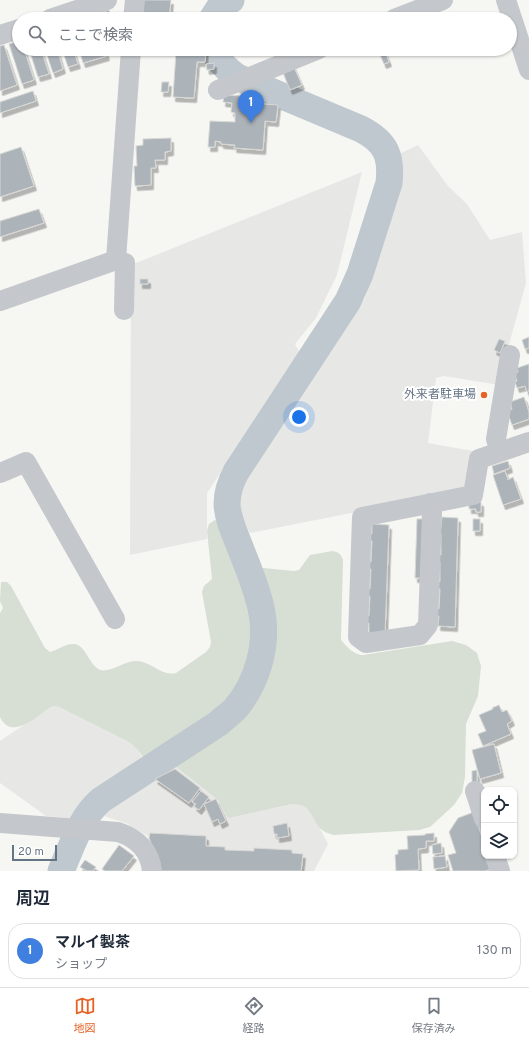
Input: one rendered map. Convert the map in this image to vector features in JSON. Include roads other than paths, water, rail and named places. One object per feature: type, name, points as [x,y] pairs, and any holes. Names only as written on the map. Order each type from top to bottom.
[{"type":"street","points":[[71,12],[107,0]]},
{"type":"street","points":[[134,12],[135,0]]},
{"type":"street","points":[[412,12],[443,0]]},
{"type":"street","points":[[506,0],[510,12]]},
{"type":"street","points":[[0,35],[12,31]]},
{"type":"street","points":[[517,31],[527,60]]},
{"type":"street","points":[[116,260],[131,56]]},
{"type":"street","points":[[218,90],[302,56]]},
{"type":"street","points":[[0,301],[116,260],[125,263],[124,310]]},
{"type":"street","points":[[500,452],[496,439],[510,355]]},
{"type":"street","points":[[430,504],[432,512],[428,625],[420,635],[366,643],[358,636],[362,517],[473,495],[479,459],[529,442]]},
{"type":"street","points":[[0,473],[26,462],[115,619]]},
{"type":"street","points":[[476,791],[481,808]]},
{"type":"street","points":[[0,823],[118,832],[136,840],[143,847],[148,855],[152,871]]},
{"type":"street","points":[[496,859],[500,871]]},
{"type":"waterway","points":[[216,12],[219,8],[231,0]]},
{"type":"waterway","points":[[61,871],[82,824],[94,807],[101,800],[219,723],[235,709],[243,699],[255,676],[262,651],[262,613],[255,588],[229,518],[227,501],[228,492],[236,472],[348,301],[360,274],[389,183],[390,173],[386,151],[370,134],[237,77],[229,71],[216,56]]},
{"type":"place","name":"マルイ製茶","points":[[251,123]]},
{"type":"place","name":"外来者駐車場","points":[[484,395]]}]
